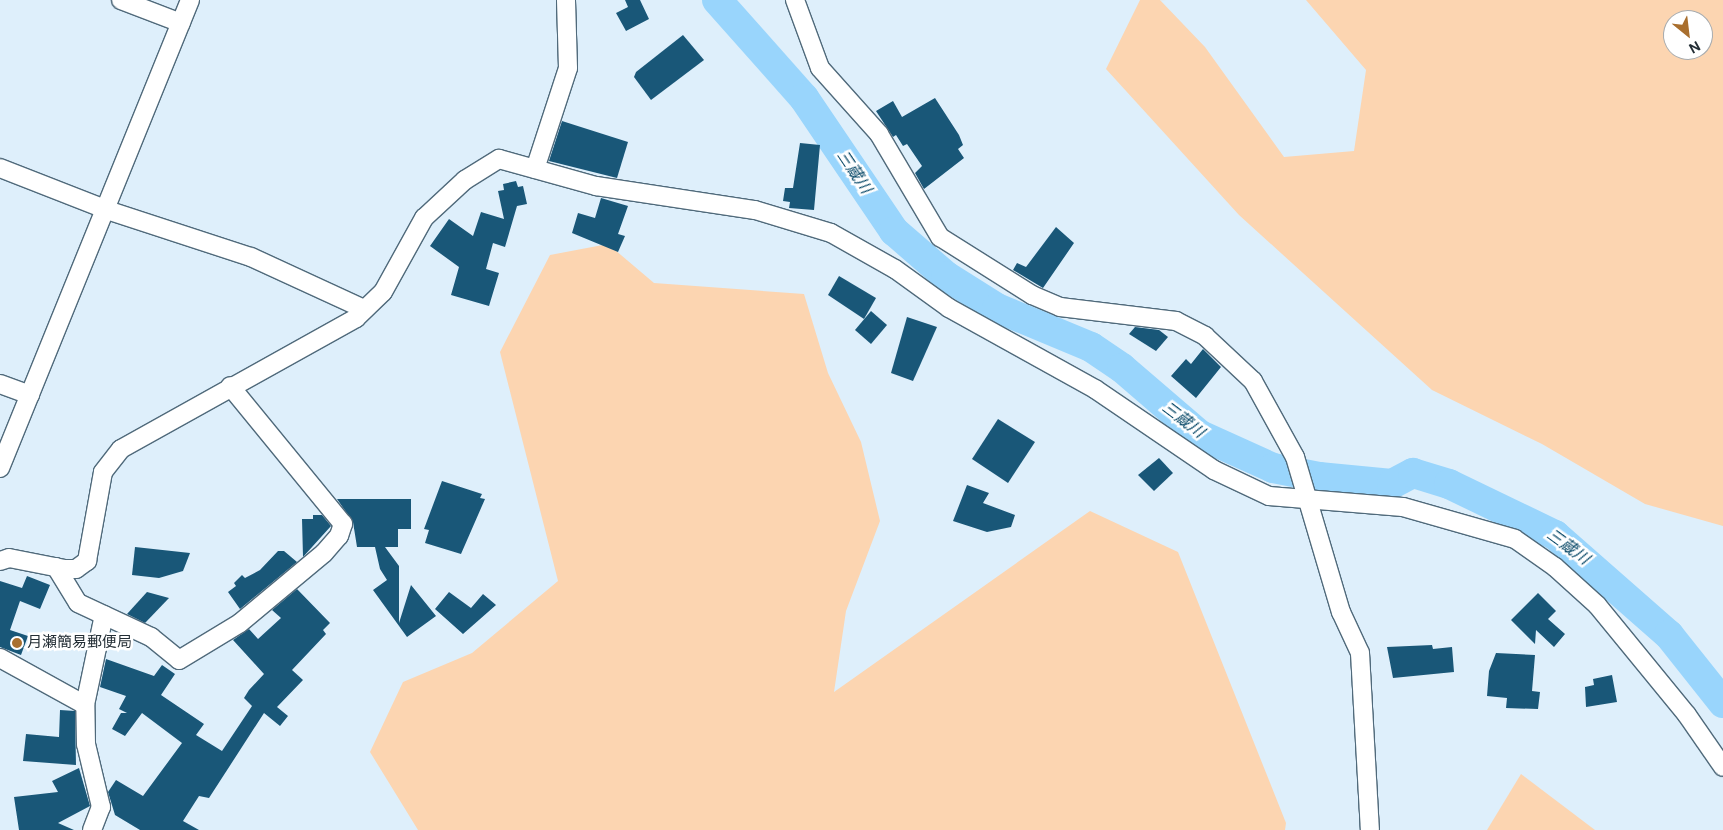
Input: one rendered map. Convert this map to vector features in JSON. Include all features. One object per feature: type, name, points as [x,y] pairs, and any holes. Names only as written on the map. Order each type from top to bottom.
[{"type":"street","points":[[121,0],[180,23]]},
{"type":"street","points":[[0,468],[107,210],[190,0]]},
{"type":"street","points":[[535,169],[568,68],[566,0]]},
{"type":"street","points":[[795,0],[820,68],[879,134],[895,166],[940,237],[1032,296],[1060,307],[1176,321],[1205,336],[1234,359],[1253,381],[1295,456],[1341,612],[1360,654],[1370,830]]},
{"type":"street","points":[[0,561],[9,558],[76,569],[87,561],[103,472],[121,450],[230,386],[356,318],[383,292],[424,218],[465,180],[499,159],[596,186],[755,210],[831,234],[895,269],[949,308],[1095,389],[1214,470],[1269,496],[1309,501],[1403,507],[1515,539],[1555,567],[1597,605],[1687,715],[1723,767]]},
{"type":"street","points":[[0,168],[107,210],[251,257],[364,309]]},
{"type":"street","points":[[0,384],[30,395]]},
{"type":"street","points":[[56,567],[78,603],[151,637],[178,660],[240,623],[324,554],[339,536],[343,524],[230,386]]},
{"type":"street","points":[[92,830],[101,807],[86,744],[85,705],[104,616]]},
{"type":"street","points":[[0,658],[85,705]]},
{"type":"shaded area","points":[[1140,0],[1160,0],[1205,47],[1284,157],[1354,151],[1366,70],[1306,0],[1723,0],[1723,526],[1645,504],[1542,444],[1432,390],[1239,215],[1106,69]]},
{"type":"shaded area","points":[[608,244],[654,283],[804,294],[828,373],[861,442],[880,521],[846,611],[834,692],[1090,511],[1178,552],[1286,823],[1285,830],[418,830],[370,752],[403,682],[472,653],[558,581],[500,352],[550,255]]},
{"type":"shaded area","points":[[1521,774],[1595,830],[1487,830]]},
{"type":"building","points":[[625,0],[640,0],[649,19],[626,31],[616,13],[628,7]]},
{"type":"building","points":[[683,35],[704,60],[651,100],[634,77],[636,72]]},
{"type":"building","points":[[935,98],[959,135],[963,145],[958,149],[964,158],[924,189],[915,173],[922,166],[907,144],[903,146],[896,135],[893,137],[876,111],[893,101],[902,117]]},
{"type":"building","points":[[562,121],[628,142],[617,178],[549,161]]},
{"type":"building","points":[[800,143],[820,145],[814,210],[789,208],[790,202],[783,201],[785,188],[793,188]]},
{"type":"building","points":[[516,181],[518,187],[523,186],[527,204],[517,206],[505,247],[493,243],[486,269],[499,273],[489,306],[451,295],[459,267],[430,246],[449,219],[473,236],[481,212],[504,219],[498,191],[504,190],[503,184]]},
{"type":"building","points":[[601,198],[628,206],[618,234],[625,236],[618,252],[572,233],[578,213],[595,218]]},
{"type":"building","points":[[1056,227],[1074,243],[1043,288],[1013,270],[1017,263],[1026,267]]},
{"type":"building","points":[[839,276],[876,298],[864,319],[828,295]]},
{"type":"building","points":[[871,311],[887,325],[871,344],[855,330]]},
{"type":"building","points":[[907,317],[937,327],[913,381],[891,373]]},
{"type":"building","points":[[1135,327],[1159,330],[1168,337],[1156,351],[1129,334]]},
{"type":"building","points":[[1203,349],[1221,367],[1196,398],[1171,376],[1186,359],[1191,364]]},
{"type":"building","points":[[998,419],[1035,442],[1008,483],[972,459]]},
{"type":"building","points":[[1159,458],[1173,473],[1154,491],[1138,475]]},
{"type":"building","points":[[442,481],[482,494],[480,498],[485,499],[461,554],[425,543],[429,530],[424,529]]},
{"type":"building","points":[[967,485],[989,493],[983,503],[1015,515],[1011,527],[987,532],[953,521]]},
{"type":"building","points":[[337,499],[411,499],[411,529],[398,529],[398,547],[385,547],[399,566],[399,623],[411,585],[436,616],[407,637],[373,590],[387,580],[380,569],[375,547],[357,547],[353,522]]},
{"type":"building","points":[[313,515],[322,515],[331,526],[303,557],[302,519],[313,519]]},
{"type":"building","points":[[135,547],[190,553],[183,571],[159,578],[132,575]]},
{"type":"building","points":[[278,551],[284,551],[297,562],[240,609],[228,592],[236,586],[234,583],[242,575],[245,578],[260,570]]},
{"type":"building","points":[[27,576],[50,585],[40,609],[20,601],[10,630],[28,636],[21,655],[0,647],[0,581],[22,588]]},
{"type":"building","points":[[297,589],[330,623],[323,630],[326,634],[292,670],[303,680],[277,707],[288,716],[280,726],[264,713],[209,798],[199,796],[183,821],[199,830],[140,830],[115,815],[108,792],[116,780],[143,796],[182,743],[142,713],[125,736],[112,729],[121,713],[127,713],[119,709],[126,696],[100,687],[106,659],[154,676],[162,665],[175,674],[161,695],[204,724],[196,735],[222,751],[252,706],[244,698],[264,674],[233,640],[249,629],[258,639],[281,618],[272,610]]},
{"type":"building","points":[[147,592],[169,598],[145,623],[127,614]]},
{"type":"building","points":[[449,592],[471,608],[483,594],[496,605],[463,634],[435,609]]},
{"type":"building","points":[[1538,593],[1556,611],[1548,619],[1565,634],[1554,647],[1536,630],[1535,644],[1511,620]]},
{"type":"building","points":[[1432,645],[1433,649],[1452,647],[1454,672],[1393,678],[1387,647]]},
{"type":"building","points":[[1496,653],[1535,655],[1532,691],[1540,692],[1538,709],[1506,708],[1507,698],[1487,696],[1489,671]]},
{"type":"building","points":[[1612,675],[1617,702],[1586,707],[1585,687],[1594,685],[1593,679]]},
{"type":"building","points":[[60,710],[75,711],[76,765],[23,761],[26,734],[59,737]]},
{"type":"building","points":[[79,768],[90,806],[58,823],[74,830],[19,830],[14,797],[58,792],[52,781]]},
{"type":"waterway","name":"三蔵川","points":[[717,0],[804,98],[894,231],[946,276],[997,308],[1091,347],[1122,368],[1200,435],[1273,468],[1319,477],[1392,484],[1413,473],[1449,484],[1555,535],[1669,635],[1723,703]]},
{"type":"place","name":"月瀬簡易郵便局","points":[[17,643]]}]
